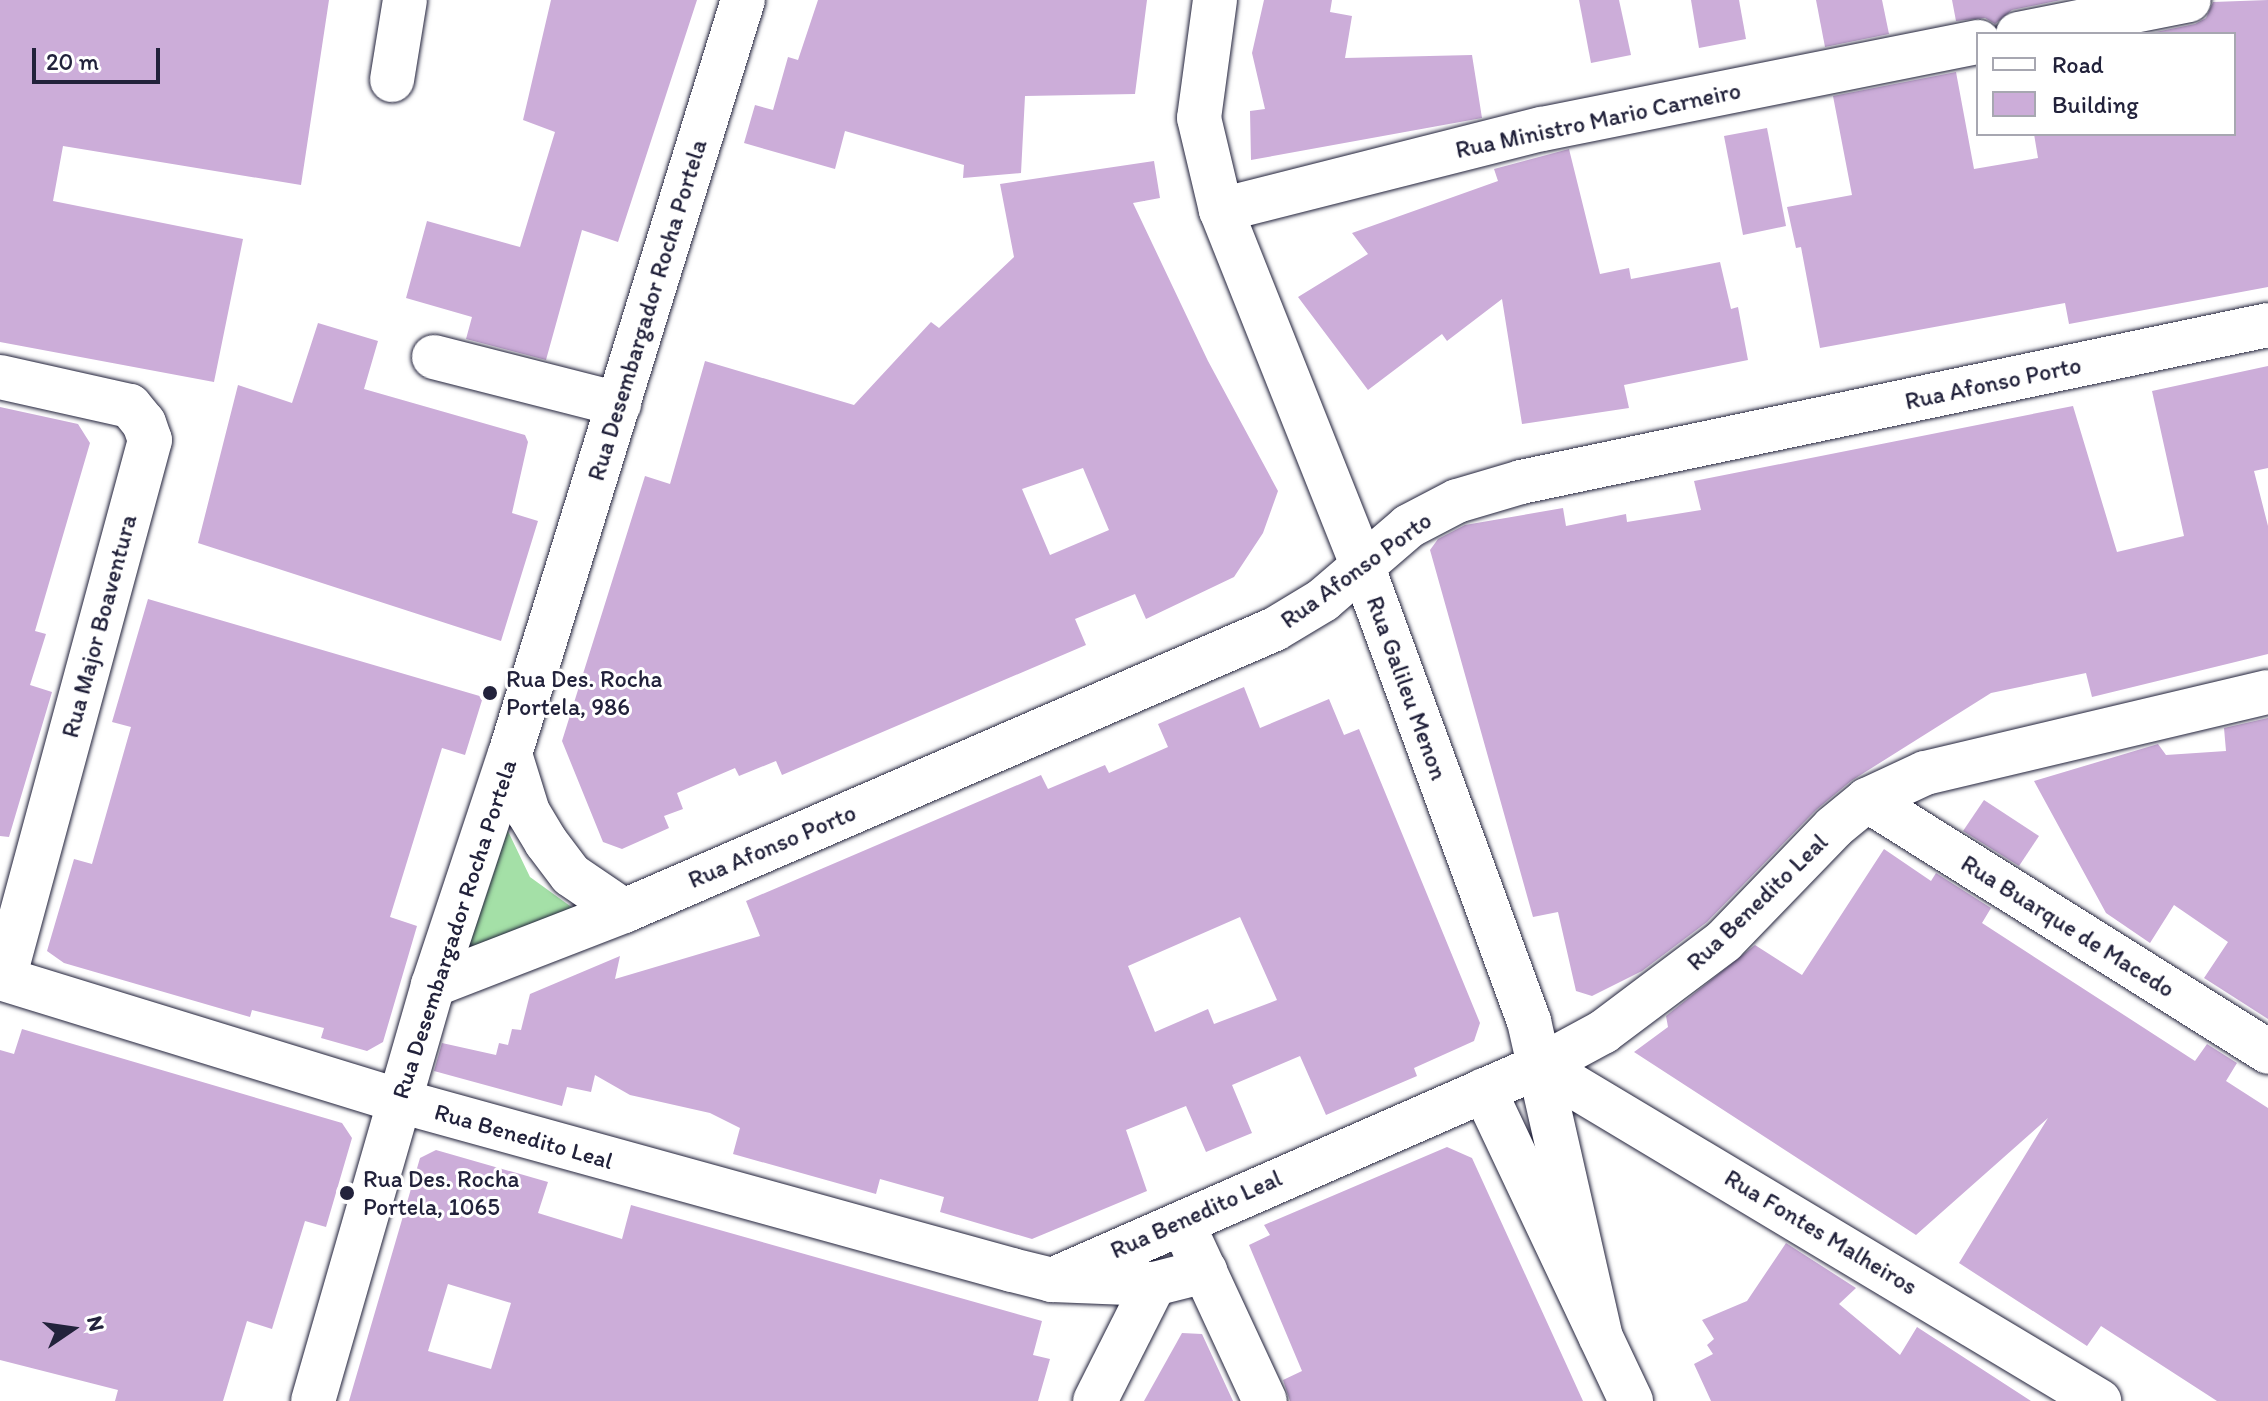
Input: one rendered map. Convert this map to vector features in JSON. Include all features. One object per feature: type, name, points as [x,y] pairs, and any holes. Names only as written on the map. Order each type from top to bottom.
[{"type":"street","points":[[392,80],[405,0]]},
{"type":"street","name":"Rua Desembargador Rocha Portela","points":[[313,1401],[433,985],[510,754],[743,0]]},
{"type":"street","points":[[2028,32],[2189,0]]},
{"type":"street","name":"Rua Galileu Menon","points":[[1212,4],[1199,118],[1221,210],[1362,565],[1529,1021],[1601,1337]]},
{"type":"street","name":"Rua Ministro Mario Carneiro","points":[[1221,210],[1542,129],[1976,42]]},
{"type":"street","name":"Rua Afonso Porto","points":[[433,985],[624,911],[1275,629],[1323,600],[1409,526],[1457,501],[1521,482],[2268,325]]},
{"type":"street","points":[[434,357],[619,404]]},
{"type":"street","name":"Rua Major Boaventura","points":[[0,377],[130,406],[144,423],[150,440],[2,978]]},
{"type":"street","name":"Rua Benedito Leal","points":[[1052,1280],[1540,1066],[1603,1032],[1681,977],[1867,800],[1925,773],[2268,692]]},
{"type":"street","points":[[510,754],[528,812],[546,842],[571,875],[624,911]]},
{"type":"street","name":"Rua Buarque de Macedo","points":[[1867,800],[2268,1052]]},
{"type":"street","name":"Rua Benedito Leal","points":[[2,978],[400,1101],[1052,1280],[1154,1284],[1205,1271]]},
{"type":"street","name":"Rua Fontes Malheiros","points":[[1540,1066],[2099,1401]]},
{"type":"street","name":"Rua Galileu Menon","points":[[1484,1090],[1631,1401]]},
{"type":"street","points":[[1181,1221],[1265,1401]]},
{"type":"street","points":[[1095,1401],[1154,1284]]},
{"type":"green space","points":[[506,827],[530,877],[577,911],[470,949],[465,941]]},
{"type":"building","points":[[0,0],[329,0],[301,185],[63,146],[53,201],[243,239],[214,382],[0,342]]},
{"type":"building","points":[[551,0],[697,0],[618,242],[582,230],[546,360],[466,339],[472,317],[406,298],[427,221],[520,247],[555,132],[523,120]]},
{"type":"building","points":[[818,0],[1147,0],[1135,94],[1025,96],[1021,173],[963,178],[964,165],[845,131],[835,169],[744,143],[755,105],[773,110],[788,57],[798,60]]},
{"type":"building","points":[[1264,0],[1332,0],[1330,12],[1352,16],[1345,58],[1472,55],[1482,118],[1251,160],[1250,111],[1265,109],[1252,53]]},
{"type":"building","points":[[1579,0],[1619,0],[1631,55],[1591,63]]},
{"type":"building","points":[[1691,0],[1739,0],[1746,39],[1699,48]]},
{"type":"building","points":[[1816,0],[1882,0],[1889,34],[1825,47]]},
{"type":"building","points":[[1952,0],[2061,0],[2012,10],[1995,24],[1985,18],[1956,21]]},
{"type":"building","points":[[2268,0],[2268,287],[2069,324],[2065,303],[1820,348],[1801,247],[1796,248],[1787,207],[1852,195],[1833,96],[1956,72],[1974,169],[2038,158],[2034,136],[2236,136],[2236,32],[2156,32],[2195,24],[2206,18],[2213,2]]},
{"type":"building","points":[[1767,128],[1786,226],[1743,235],[1724,136]]},
{"type":"building","points":[[1569,149],[1600,274],[1629,268],[1631,279],[1720,262],[1731,309],[1738,307],[1748,360],[1624,385],[1629,408],[1522,424],[1502,299],[1447,341],[1442,334],[1368,390],[1298,297],[1368,254],[1352,233],[1498,181],[1494,169]]},
{"type":"building","points":[[1154,161],[1160,198],[1133,203],[1208,361],[1278,491],[1263,533],[1234,577],[1146,619],[1135,594],[1075,619],[1086,645],[782,775],[776,761],[739,776],[735,768],[677,793],[683,809],[664,816],[669,828],[622,849],[603,842],[562,741],[645,476],[670,484],[705,361],[854,405],[931,322],[939,328],[1014,257],[1000,184]],"holes":[[[1083,468],[1109,530],[1050,555],[1022,489]]]},
{"type":"building","points":[[318,323],[378,341],[364,389],[525,435],[528,442],[512,513],[538,521],[501,641],[198,543],[238,385],[292,403]]},
{"type":"building","points":[[2268,366],[2268,468],[2254,471],[2268,526],[2268,654],[2092,697],[2086,673],[1991,693],[1851,781],[1816,810],[1707,922],[1642,971],[1592,996],[1576,991],[1558,912],[1533,917],[1430,550],[1438,539],[1465,525],[1563,508],[1566,526],[1626,514],[1627,522],[1701,510],[1694,481],[2073,406],[2117,552],[2184,536],[2152,391]]},
{"type":"building","points":[[0,407],[78,424],[90,443],[35,631],[46,634],[30,685],[52,692],[9,837],[0,836]]},
{"type":"building","points":[[148,599],[483,697],[465,755],[442,748],[390,917],[417,926],[383,1042],[367,1051],[321,1038],[324,1028],[252,1010],[250,1017],[64,963],[47,951],[74,859],[92,864],[131,727],[112,722]]},
{"type":"building","points":[[1244,687],[1260,728],[1329,699],[1344,735],[1359,729],[1480,1023],[1474,1041],[1414,1068],[1417,1076],[1326,1115],[1300,1056],[1232,1085],[1252,1133],[1206,1152],[1186,1106],[1126,1130],[1147,1191],[1032,1239],[940,1212],[944,1197],[880,1179],[876,1194],[733,1154],[740,1128],[710,1113],[630,1095],[595,1075],[591,1092],[567,1087],[562,1106],[434,1071],[442,1043],[496,1055],[499,1043],[508,1045],[512,1029],[521,1030],[530,994],[620,956],[615,979],[760,936],[746,901],[1041,775],[1048,789],[1105,765],[1109,773],[1168,747],[1158,724]],"holes":[[[1240,917],[1277,1000],[1214,1024],[1208,1009],[1155,1032],[1128,966]]]},
{"type":"building","points":[[2268,718],[2268,1019],[2204,978],[2228,942],[2174,905],[2150,943],[2106,913],[2034,781],[2158,744],[2166,755],[2226,751],[2224,728]]},
{"type":"building","points":[[1984,800],[2039,836],[2019,866],[1963,831]]},
{"type":"building","points":[[1884,849],[1931,881],[1936,873],[1991,908],[1982,923],[2195,1061],[2207,1044],[2237,1063],[2226,1081],[2268,1108],[2268,1401],[2217,1401],[2101,1326],[2087,1346],[1959,1263],[2048,1118],[1916,1235],[1634,1052],[1668,1027],[1666,1016],[1755,945],[1802,975]]},
{"type":"building","points":[[22,1029],[342,1123],[352,1138],[326,1227],[305,1221],[272,1329],[247,1321],[223,1401],[115,1401],[118,1390],[0,1360],[0,1050],[14,1054]]},
{"type":"building","points":[[1447,1147],[1472,1158],[1583,1401],[1290,1401],[1283,1380],[1302,1371],[1249,1245],[1270,1235],[1264,1225]]},
{"type":"building","points":[[436,1150],[548,1182],[538,1213],[622,1239],[631,1205],[1042,1321],[1033,1355],[1050,1359],[1038,1401],[349,1401],[420,1158]],"holes":[[[448,1284],[511,1303],[491,1369],[428,1351]]]},
{"type":"building","points":[[1786,1243],[1856,1288],[1839,1304],[1900,1355],[1917,1327],[2031,1401],[1711,1401],[1694,1364],[1713,1354],[1707,1345],[1714,1339],[1702,1320],[1747,1301]]},
{"type":"building","points":[[1182,1333],[1202,1334],[1233,1401],[1144,1401]]},
{"type":"place","name":"Rua Des. Rocha Portela, 986","points":[[490,693]]},
{"type":"place","name":"Rua Des. Rocha Portela, 1065","points":[[347,1193]]}]
